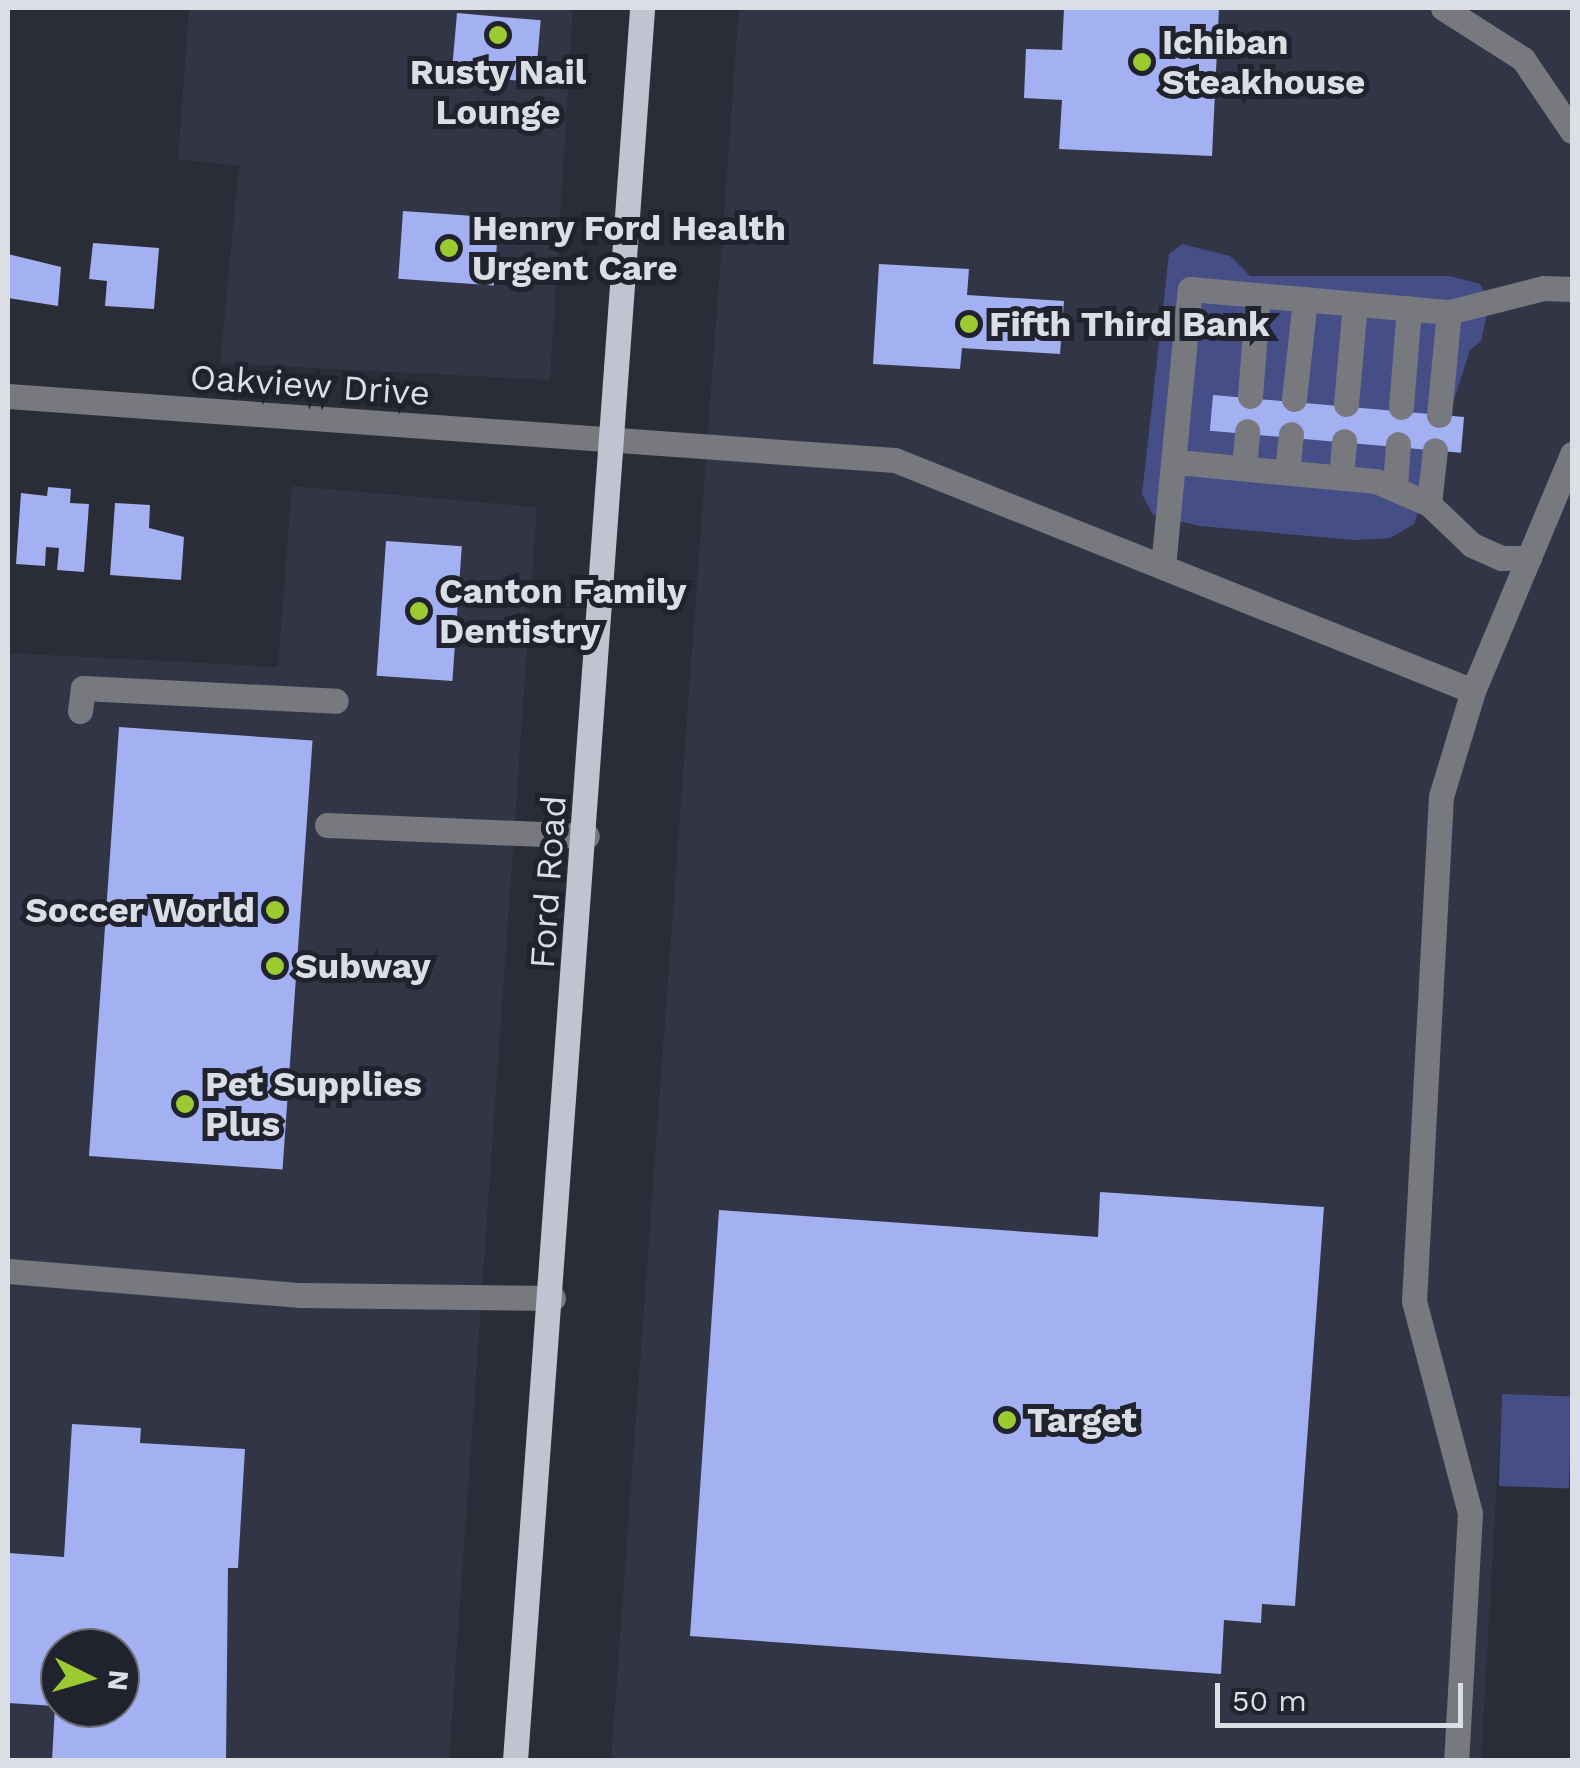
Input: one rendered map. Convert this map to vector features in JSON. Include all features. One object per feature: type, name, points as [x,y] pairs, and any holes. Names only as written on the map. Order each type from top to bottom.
[{"type":"main road","name":"Ford Road","points":[[515,1760],[553,1298],[609,439],[642,8]]},
{"type":"street","points":[[1443,8],[1523,59],[1572,131]]},
{"type":"street","points":[[1163,567],[1178,462],[1190,289],[1449,312],[1544,288],[1572,289]]},
{"type":"street","points":[[1250,396],[1258,295]]},
{"type":"street","points":[[1294,400],[1305,299]]},
{"type":"street","points":[[1346,404],[1355,304]]},
{"type":"street","points":[[1401,408],[1410,308]]},
{"type":"street","points":[[1438,415],[1449,312]]},
{"type":"street","name":"Oakview Drive","points":[[8,396],[895,460],[1473,690]]},
{"type":"street","points":[[1244,468],[1247,431]]},
{"type":"street","points":[[1288,472],[1291,434]]},
{"type":"street","points":[[1341,477],[1344,441]]},
{"type":"street","points":[[1395,486],[1398,444]]},
{"type":"street","points":[[1429,504],[1436,450]]},
{"type":"street","points":[[1456,1760],[1470,1513],[1414,1300],[1441,796],[1473,690],[1572,454]]},
{"type":"street","points":[[1178,462],[1341,477],[1395,486],[1429,504],[1472,545],[1501,558],[1529,558]]},
{"type":"street","points":[[80,710],[83,688],[336,701]]},
{"type":"street","points":[[327,825],[586,836]]},
{"type":"street","points":[[8,1272],[301,1295],[553,1298]]},
{"type":"shaded area","points":[[189,8],[573,8],[550,380],[220,363],[239,166],[178,159]]},
{"type":"shaded area","points":[[739,8],[1572,8],[1572,1396],[1502,1395],[1481,1760],[611,1760]]},
{"type":"shaded area","points":[[1182,244],[1230,256],[1250,276],[1450,276],[1480,284],[1490,301],[1481,341],[1470,350],[1414,524],[1390,538],[1353,540],[1200,526],[1153,515],[1142,494],[1169,254]]},
{"type":"shaded area","points":[[292,486],[537,507],[449,1760],[8,1760],[8,653],[278,667]]},
{"type":"shaded area","points":[[1502,1394],[1572,1396],[1569,1488],[1499,1486]]},
{"type":"building","points":[[1064,8],[1219,8],[1212,156],[1059,149],[1062,100],[1024,98],[1026,49],[1062,50]]},
{"type":"building","name":"Rusty Nail Lounge","points":[[457,13],[541,20],[535,82],[452,75]]},
{"type":"building","name":"Henry Ford Health Urgent Care","points":[[403,211],[499,218],[494,286],[398,279]]},
{"type":"building","points":[[93,243],[159,248],[154,309],[105,306],[107,281],[89,279]]},
{"type":"building","points":[[8,254],[61,267],[58,306],[8,298]]},
{"type":"building","name":"Fifth Third Bank","points":[[879,264],[969,269],[967,295],[1064,301],[1060,354],[962,348],[960,369],[873,364]]},
{"type":"building","points":[[1213,395],[1464,417],[1461,453],[1210,431]]},
{"type":"building","points":[[48,487],[71,489],[70,503],[89,504],[84,572],[57,570],[59,548],[46,547],[45,566],[16,564],[21,493],[47,496]]},
{"type":"building","points":[[115,503],[150,505],[149,528],[184,537],[181,580],[110,575]]},
{"type":"building","name":"Canton Family Dentistry","points":[[386,541],[462,546],[452,681],[377,676]]},
{"type":"building","points":[[119,727],[313,741],[283,1169],[89,1156]]},
{"type":"building","name":"Target","points":[[1100,1192],[1324,1207],[1295,1606],[1262,1604],[1261,1623],[1224,1620],[1221,1674],[690,1636],[719,1210],[1098,1237]]},
{"type":"building","points":[[72,1424],[141,1428],[140,1443],[245,1449],[238,1568],[228,1568],[226,1760],[52,1760],[54,1728],[140,1728],[140,1628],[40,1628],[40,1705],[8,1703],[8,1553],[64,1557]]},
{"type":"place","name":"Rusty Nail Lounge","points":[[498,35]]},
{"type":"place","name":"Ichiban Steakhouse","points":[[1142,62]]},
{"type":"place","name":"Henry Ford Health Urgent Care","points":[[449,248]]},
{"type":"place","name":"Fifth Third Bank","points":[[969,324]]},
{"type":"place","name":"Canton Family Dentistry","points":[[419,611]]},
{"type":"place","name":"Soccer World","points":[[275,910]]},
{"type":"place","name":"Subway","points":[[275,966]]},
{"type":"place","name":"Pet Supplies Plus","points":[[185,1104]]},
{"type":"place","name":"Target","points":[[1007,1420]]}]
